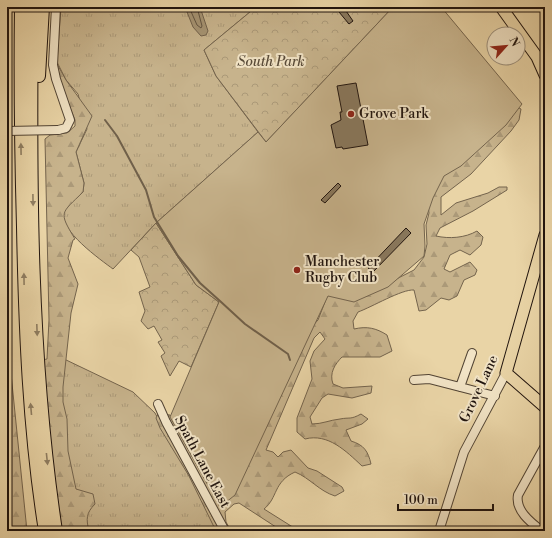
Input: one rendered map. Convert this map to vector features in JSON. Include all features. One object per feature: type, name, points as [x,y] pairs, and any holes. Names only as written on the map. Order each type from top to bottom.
[{"type":"highway","points":[[15,7],[20,87]]},
{"type":"highway","points":[[21,7],[20,87],[24,286],[28,378],[45,531]]},
{"type":"highway","points":[[32,7],[30,138],[40,385],[56,531]]},
{"type":"highway","points":[[32,172],[43,7]]},
{"type":"main road","points":[[501,7],[537,57],[545,73]]},
{"type":"main road","name":"Grove Lane","points":[[506,373],[545,235]]},
{"type":"main road","points":[[506,373],[545,408]]},
{"type":"street","points":[[7,131],[58,130],[66,128],[70,120],[56,79],[53,65],[56,7]]},
{"type":"street","points":[[460,387],[472,353]]},
{"type":"street","name":"Grove Lane","points":[[439,531],[464,452],[506,373]]},
{"type":"street","points":[[414,380],[429,379],[495,396]]},
{"type":"street","name":"Spath Lane East","points":[[158,404],[166,422],[225,531]]},
{"type":"street","points":[[538,530],[521,511],[517,502],[518,495],[545,446]]},
{"type":"green space","points":[[61,7],[256,7],[204,50],[216,76],[258,132],[156,223],[113,269],[91,252],[74,236],[67,227],[64,219],[64,212],[67,206],[83,192],[84,183],[76,152],[87,129],[78,94],[66,80],[57,62]]},
{"type":"green space","name":"South Park","points":[[256,7],[393,7],[266,142],[216,76],[204,50]]},
{"type":"green space","name":"Manchester Rugby Club","points":[[393,7],[443,7],[442,8],[486,61],[486,66],[490,66],[522,104],[506,125],[461,166],[444,176],[433,198],[424,224],[424,256],[388,287],[354,302],[328,296],[235,495],[220,507],[170,417],[219,302],[196,285],[156,223],[258,132],[266,142]]},
{"type":"green space","points":[[57,64],[66,80],[92,116],[76,152],[84,183],[83,192],[66,209],[64,213],[66,223],[75,239],[73,240],[68,258],[78,284],[71,313],[63,387],[63,402],[67,419],[68,451],[76,489],[93,494],[95,504],[88,513],[87,523],[89,531],[60,531],[42,360],[47,359],[49,320],[45,139],[50,135],[67,133],[75,126],[75,120],[61,85]]},
{"type":"green space","points":[[515,106],[521,109],[519,120],[511,131],[471,174],[441,197],[441,215],[456,203],[488,193],[499,187],[507,187],[507,190],[473,211],[440,228],[436,236],[457,237],[477,231],[483,237],[481,245],[470,255],[460,250],[450,255],[444,269],[450,272],[470,262],[477,270],[475,275],[464,280],[457,296],[449,300],[441,298],[426,310],[419,311],[414,290],[409,290],[358,312],[353,321],[354,329],[375,329],[387,335],[392,351],[380,357],[342,357],[332,372],[333,384],[343,388],[372,386],[371,393],[352,398],[328,394],[322,398],[310,417],[312,424],[352,418],[361,414],[368,419],[362,424],[346,430],[351,441],[359,444],[365,449],[371,464],[362,466],[343,449],[329,441],[313,438],[305,439],[297,432],[297,418],[312,379],[310,361],[314,351],[325,339],[320,332],[314,338],[266,450],[273,452],[278,457],[283,452],[291,450],[308,468],[317,471],[342,487],[344,491],[335,496],[329,494],[295,472],[283,480],[272,500],[264,509],[299,531],[282,531],[239,503],[234,504],[225,512],[226,522],[231,531],[216,531],[189,476],[160,428],[156,418],[158,414],[170,415],[179,426],[303,336],[318,320],[328,294],[363,296],[414,270],[424,257],[427,244],[426,225],[429,213],[427,197],[433,173]]},
{"type":"green space","points":[[156,223],[196,285],[219,302],[191,367],[179,361],[170,376],[161,356],[165,353],[158,342],[162,340],[154,326],[148,329],[141,321],[145,311],[139,292],[150,287],[139,257],[131,250]]},
{"type":"green space","points":[[7,312],[9,354],[27,531],[11,531],[7,511]]},
{"type":"green space","points":[[62,358],[133,392],[155,413],[219,531],[81,531],[60,429]]},
{"type":"water","points":[[185,7],[200,7],[208,31],[206,35],[201,36],[193,27]]},
{"type":"building","points":[[344,8],[353,21],[349,24],[339,12]]},
{"type":"building","name":"Grove Park","points":[[356,83],[368,145],[343,149],[342,147],[336,148],[331,125],[341,120],[340,112],[342,112],[337,86]]},
{"type":"building","points":[[338,183],[341,186],[325,203],[321,200]]},
{"type":"building","points":[[406,228],[411,233],[373,272],[368,268]]},
{"type":"waterway","points":[[105,120],[117,136],[146,190],[154,217],[178,256],[200,283],[245,324],[288,354],[290,360]]},
{"type":"place","name":"Grove Park","points":[[351,114]]},
{"type":"place","name":"Manchester Rugby Club","points":[[297,270]]}]
